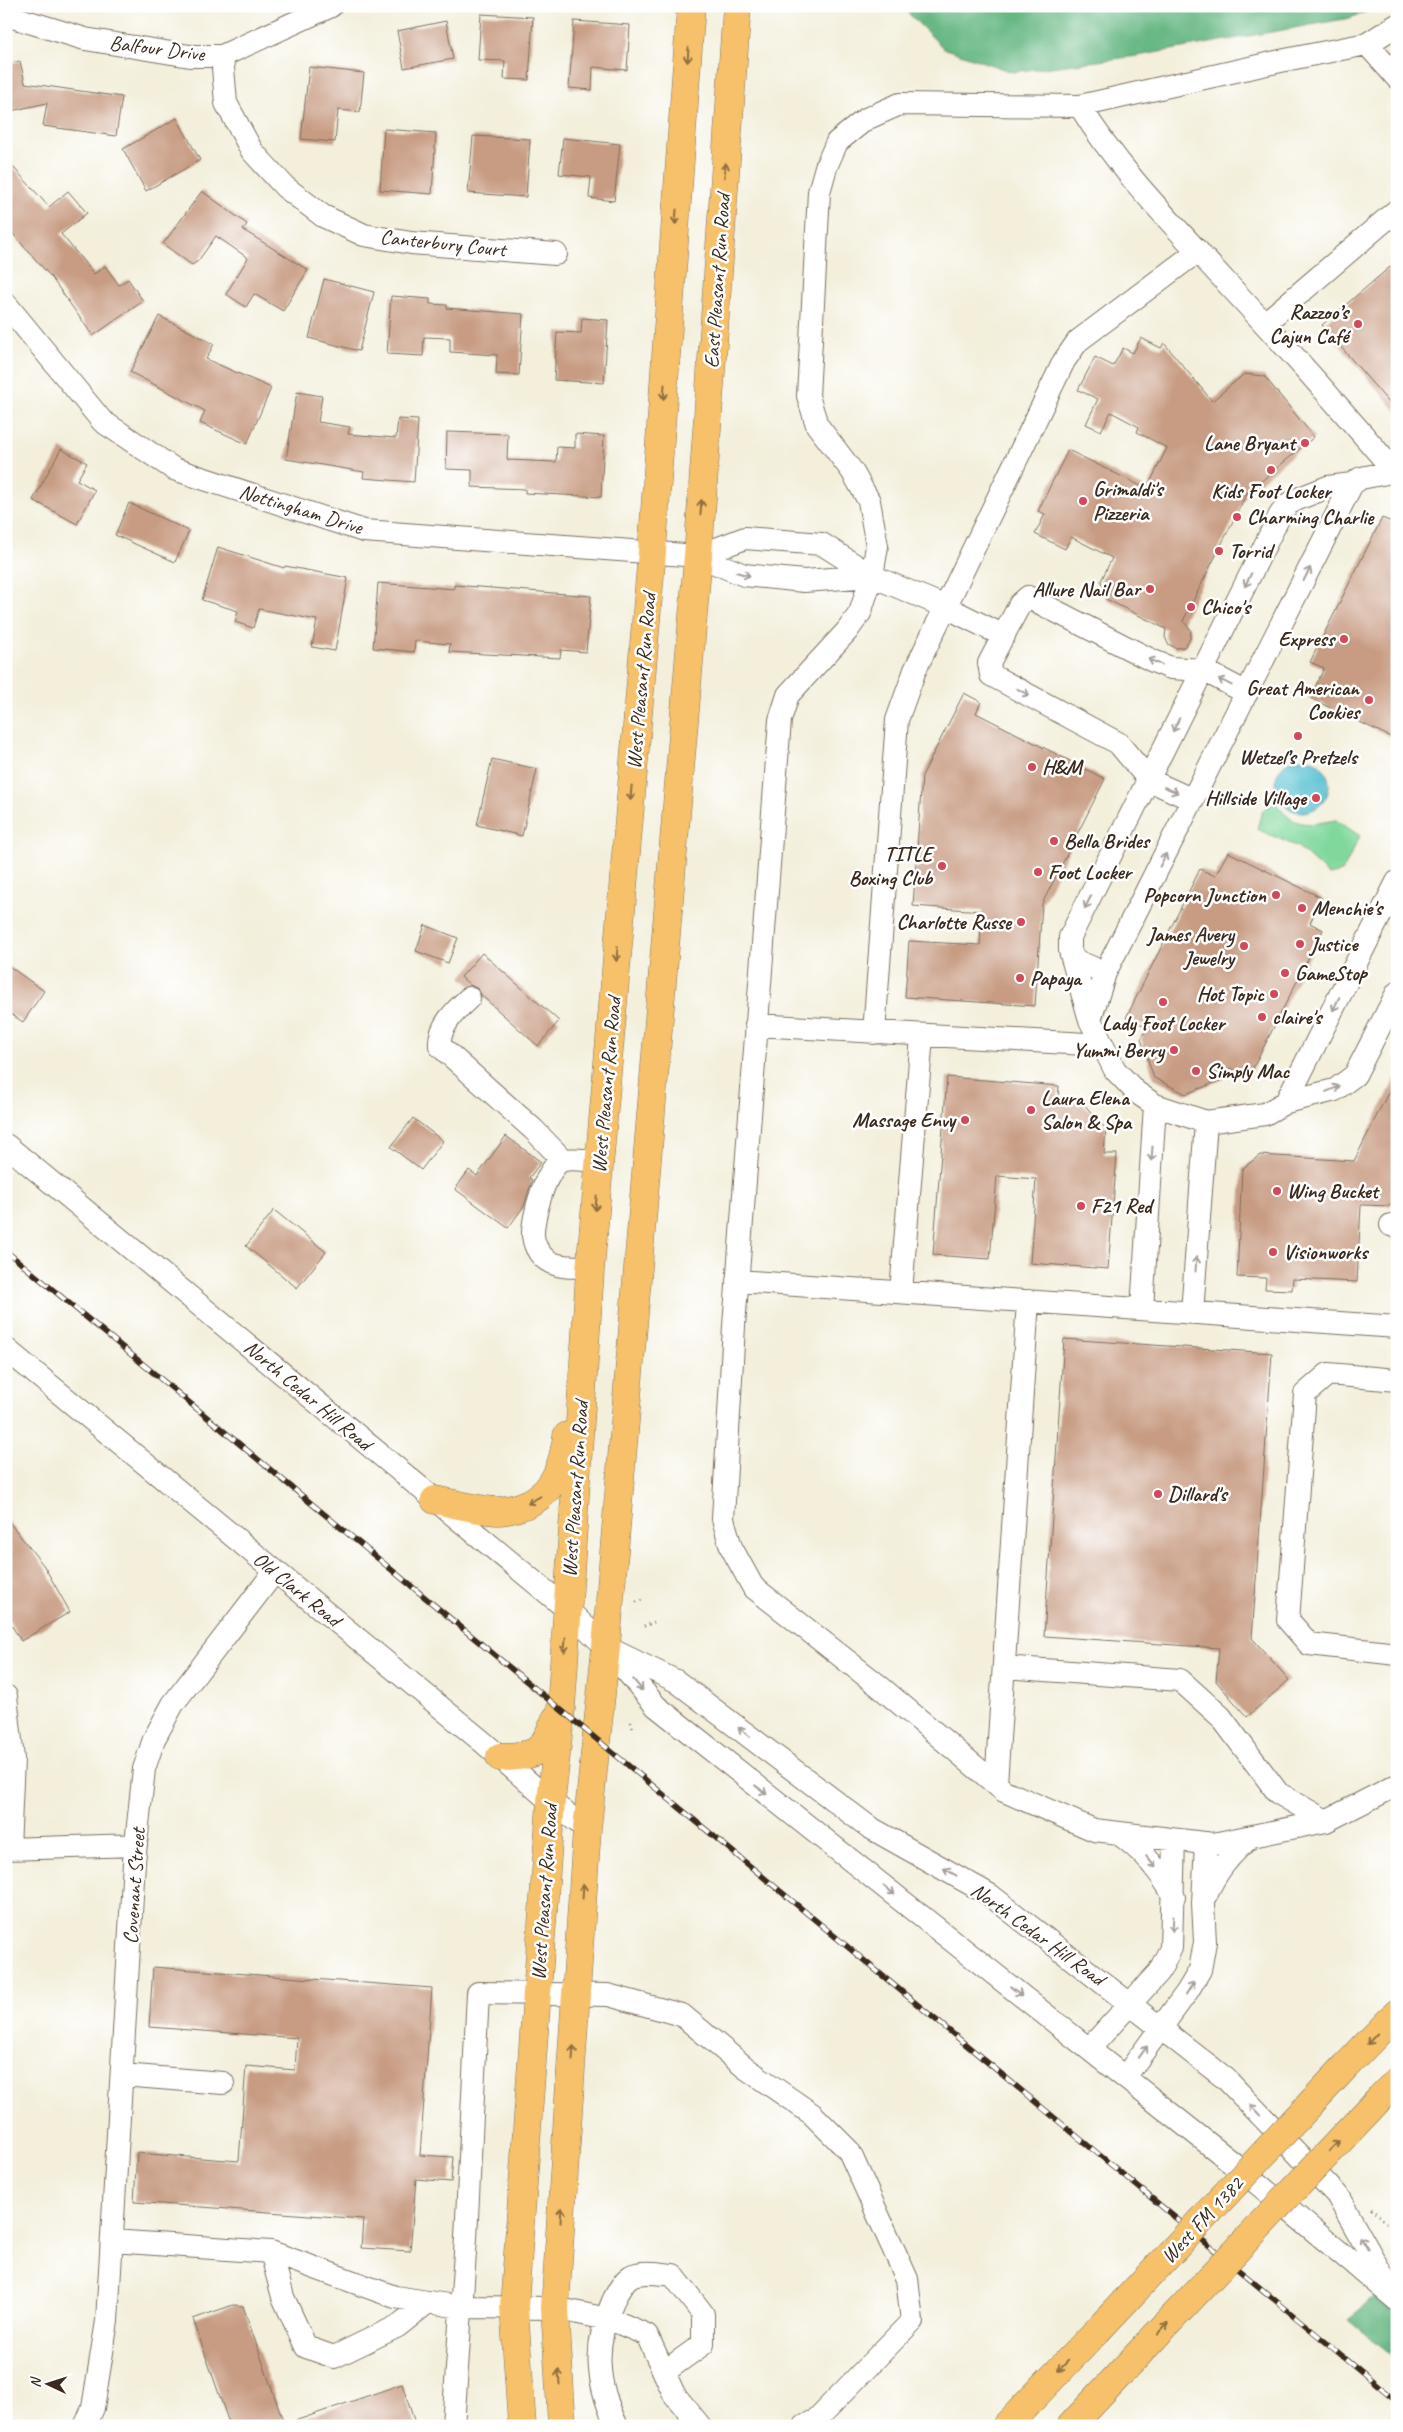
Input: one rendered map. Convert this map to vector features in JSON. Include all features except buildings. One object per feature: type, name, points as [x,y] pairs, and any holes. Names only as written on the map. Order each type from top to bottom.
[{"type":"main road","points":[[652,552],[691,6]]},
{"type":"main road","name":"East Pleasant Run Road","points":[[698,556],[737,6]]},
{"type":"main road","name":"West Pleasant Run Road","points":[[522,2426],[514,2307],[551,1802],[561,1708],[590,1269],[652,552]]},
{"type":"main road","name":"West Pleasant Run Road","points":[[562,2426],[555,2308],[587,1829],[606,1647],[698,556]]},
{"type":"main road","points":[[435,1500],[498,1511],[528,1504],[548,1492],[564,1456],[590,1269]]},
{"type":"main road","points":[[500,1757],[529,1756],[544,1745],[561,1708]]},
{"type":"main road","name":"West FM 1382","points":[[1006,2426],[1397,2012]]},
{"type":"main road","points":[[1071,2426],[1389,2089]]},
{"type":"street","name":"Balfour Drive","points":[[6,15],[85,39],[190,56],[222,56],[331,6]]},
{"type":"street","points":[[1397,25],[1367,44],[1285,60],[1080,106],[900,104],[866,119],[837,142],[826,167],[819,192],[808,396],[817,424],[852,471],[869,501],[877,546],[872,576],[860,613],[847,631],[788,695],[780,720],[737,1281],[725,1454],[723,1519],[731,1547],[753,1587],[879,1686],[1004,1791],[1094,1830],[1213,1844],[1326,1821],[1397,1785]]},
{"type":"street","points":[[1367,44],[1397,78]]},
{"type":"street","name":"Canterbury Court","points":[[222,56],[226,103],[252,151],[285,186],[323,216],[364,235],[401,241],[556,254]]},
{"type":"street","points":[[1080,106],[1096,133],[1187,241],[1265,323],[1395,471],[1361,478],[1352,484],[1328,487],[1288,504],[1280,515],[1070,937],[1070,950],[1090,1020],[1103,1045],[1106,1056],[1115,1070],[1136,1092],[1155,1105],[1206,1122],[1265,1114],[1286,1102],[1334,1090],[1355,1075],[1397,993]]},
{"type":"street","points":[[1265,323],[1397,210]]},
{"type":"street","points":[[874,1033],[897,720],[915,670],[1064,361],[1078,341],[1198,251]]},
{"type":"street","name":"Nottingham Drive","points":[[6,304],[102,421],[174,469],[364,531],[698,556]]},
{"type":"street","points":[[1090,1020],[1105,973],[1352,484]]},
{"type":"street","points":[[698,556],[744,538],[822,544],[872,576],[946,607],[1004,636]]},
{"type":"street","points":[[698,556],[744,576],[804,580],[872,576]]},
{"type":"street","points":[[1194,800],[1149,780],[1118,743],[990,675],[989,663],[1020,604],[1028,597],[1153,661],[1171,668],[1203,670],[1247,693]]},
{"type":"street","points":[[1286,1102],[1397,882]]},
{"type":"street","points":[[1070,950],[1074,960],[1105,973]]},
{"type":"street","points":[[469,998],[454,1012],[439,1038],[440,1046],[534,1130],[563,1160]]},
{"type":"street","points":[[756,1025],[1103,1045]]},
{"type":"street","points":[[901,1292],[922,1036]]},
{"type":"street","points":[[1142,1309],[1155,1105]]},
{"type":"street","points":[[1192,1313],[1206,1122]]},
{"type":"street","name":"North Cedar Hill Road","points":[[6,1145],[567,1609],[606,1647],[656,1706],[1234,2164],[1397,2300]]},
{"type":"street","points":[[590,1269],[567,1267],[544,1258],[536,1247],[533,1235],[543,1187],[551,1170],[563,1160],[599,1161]]},
{"type":"street","points":[[737,1281],[1397,1327]]},
{"type":"street","points":[[996,1784],[1028,1301]]},
{"type":"street","name":"Old Clark Road","points":[[6,1349],[500,1757],[551,1802],[587,1829]]},
{"type":"street","points":[[1397,1380],[1328,1374],[1305,1394],[1288,1620],[1309,1644],[1397,1654]]},
{"type":"street","name":"Covenant Street","points":[[84,2426],[93,2408],[107,2321],[136,1845],[144,1769],[154,1739],[173,1704],[275,1571]]},
{"type":"street","name":"North Cedar Hill Road","points":[[606,1647],[676,1681],[869,1827],[990,1895],[1162,2027],[1226,2079],[1337,2195],[1397,2300]]},
{"type":"street","points":[[1004,1666],[1180,1680],[1221,1717],[1278,1793],[1326,1821]]},
{"type":"street","points":[[6,1696],[8,1734],[13,1759],[8,1849],[136,1845]]},
{"type":"street","points":[[1118,1833],[1144,1853],[1154,1865],[1174,1899]]},
{"type":"street","points":[[1203,1903],[1220,1868],[1252,1836]]},
{"type":"street","points":[[1089,2049],[1159,1972],[1171,1948],[1174,1899],[1174,1840]]},
{"type":"street","points":[[1125,2077],[1162,2027],[1200,1970],[1205,1942],[1203,1903],[1206,1843]]},
{"type":"street","points":[[453,2426],[478,1993],[608,1995],[682,2015],[747,2069],[812,2114],[849,2151],[907,2279],[912,2321],[816,2420],[805,2426]]},
{"type":"street","points":[[122,2076],[223,2082]]},
{"type":"street","points":[[112,2241],[271,2252],[395,2297],[461,2307],[555,2308],[605,2318],[646,2335],[674,2394],[700,2426]]},
{"type":"street","points":[[271,2252],[283,2297],[306,2347],[334,2357],[398,2326],[428,2302]]},
{"type":"street","points":[[617,2426],[606,2405],[600,2383],[599,2354],[605,2318],[618,2290],[631,2276],[648,2273],[673,2275],[703,2314],[703,2344],[664,2372]]},
{"type":"path","points":[[636,1602],[642,1600]]},
{"type":"path","points":[[644,1626],[654,1622]]},
{"type":"path","points":[[631,1722],[633,1728]]},
{"type":"green space","points":[[901,6],[1380,6],[1350,18],[1137,56],[1012,72],[943,48]]},
{"type":"green space","points":[[1275,802],[1282,811],[1295,821],[1309,824],[1336,820],[1360,836],[1342,872],[1329,875],[1298,847],[1257,829],[1262,811]]},
{"type":"green space","points":[[1397,2280],[1397,2359],[1348,2319]]},
{"type":"water","points":[[1297,758],[1307,758],[1317,762],[1325,770],[1329,785],[1325,800],[1317,808],[1307,812],[1297,812],[1287,808],[1279,800],[1275,790],[1275,780],[1279,770],[1287,762]]},
{"type":"railway","points":[[6,1251],[1397,2401]]},
{"type":"place","name":"Razzoo’s Cajun Café","points":[[1358,324]]},
{"type":"place","name":"Lane Bryant","points":[[1305,443]]},
{"type":"place","name":"Kids Foot Locker","points":[[1271,470]]},
{"type":"place","name":"Grimaldi's Pizzeria","points":[[1083,501]]},
{"type":"place","name":"Charming Charlie","points":[[1237,517]]},
{"type":"place","name":"Torrid","points":[[1219,551]]},
{"type":"place","name":"Allure Nail Bar","points":[[1150,589]]},
{"type":"place","name":"Chico's","points":[[1191,607]]},
{"type":"place","name":"Express","points":[[1344,639]]},
{"type":"place","name":"Great American Cookies","points":[[1369,700]]},
{"type":"place","name":"Wetzel’s Pretzels","points":[[1298,736]]},
{"type":"place","name":"H&M","points":[[1032,767]]},
{"type":"place","name":"Hillside Village","points":[[1316,798]]},
{"type":"place","name":"Bella Brides","points":[[1054,841]]},
{"type":"place","name":"TITLE Boxing Club","points":[[942,866]]},
{"type":"place","name":"Foot Locker","points":[[1038,872]]},
{"type":"place","name":"Popcorn Junction","points":[[1276,895]]},
{"type":"place","name":"Menchie's","points":[[1302,908]]},
{"type":"place","name":"Charlotte Russe","points":[[1021,922]]},
{"type":"place","name":"Justice","points":[[1300,944]]},
{"type":"place","name":"James Avery Jewelry","points":[[1244,946]]},
{"type":"place","name":"GameStop","points":[[1285,973]]},
{"type":"place","name":"Papaya","points":[[1020,978]]},
{"type":"place","name":"Hot Topic","points":[[1274,994]]},
{"type":"place","name":"Lady Foot Locker","points":[[1163,1002]]},
{"type":"place","name":"claire's","points":[[1262,1017]]},
{"type":"place","name":"Yummi Berry","points":[[1174,1050]]},
{"type":"place","name":"Simply Mac","points":[[1196,1071]]},
{"type":"place","name":"Laura Elena Salon & Spa","points":[[1031,1110]]},
{"type":"place","name":"Massage Envy","points":[[965,1120]]},
{"type":"place","name":"Wing Bucket","points":[[1277,1191]]},
{"type":"place","name":"F21 Red","points":[[1081,1206]]},
{"type":"place","name":"Visionworks","points":[[1273,1252]]},
{"type":"place","name":"Dillard's","points":[[1158,1494]]}]
